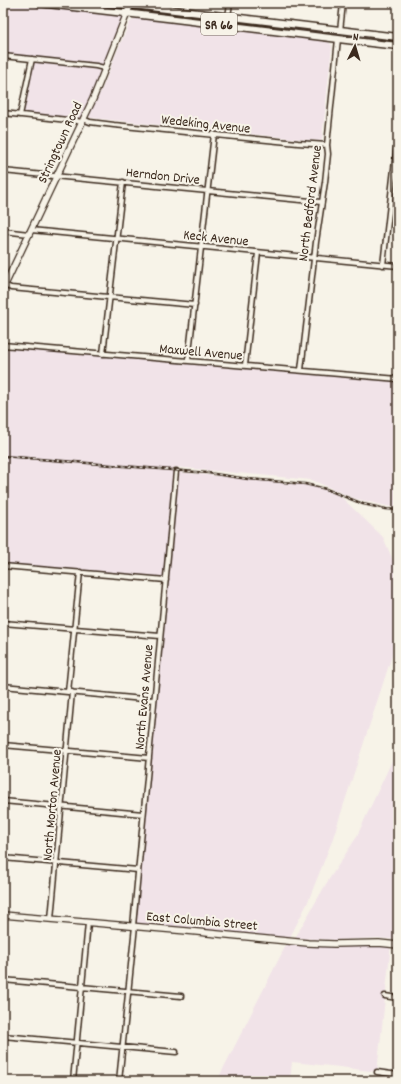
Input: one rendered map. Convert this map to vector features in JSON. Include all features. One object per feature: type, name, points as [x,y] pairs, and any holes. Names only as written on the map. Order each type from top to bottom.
[{"type":"main road","name":"SR 66","points":[[39,3],[398,46]]},
{"type":"main road","name":"SR 66","points":[[117,3],[398,37]]},
{"type":"main road","name":"Stringtown Road","points":[[4,288],[93,99],[131,4]]},
{"type":"main road","name":"East Columbia Street","points":[[3,915],[325,944],[398,944]]},
{"type":"street","points":[[228,17],[230,3]]},
{"type":"street","points":[[340,31],[343,3]]},
{"type":"street","name":"North Bedford Avenue","points":[[301,370],[314,258],[325,182],[328,154],[327,144],[338,39]]},
{"type":"street","points":[[3,56],[96,66],[104,68],[105,70]]},
{"type":"street","points":[[20,115],[32,59]]},
{"type":"street","name":"Wedeking Avenue","points":[[3,113],[298,143],[327,144]]},
{"type":"street","points":[[188,361],[214,134]]},
{"type":"street","points":[[383,265],[398,134]]},
{"type":"street","name":"Herndon Drive","points":[[3,171],[322,202]]},
{"type":"street","points":[[103,354],[122,182]]},
{"type":"street","name":"Keck Avenue","points":[[3,231],[116,238],[398,266]]},
{"type":"street","points":[[245,365],[258,252]]},
{"type":"street","points":[[4,288],[6,286],[11,288],[194,305]]},
{"type":"street","name":"Maxwell Avenue","points":[[3,345],[398,379]]},
{"type":"street","name":"North Evans Avenue","points":[[119,1081],[176,471]]},
{"type":"street","points":[[3,566],[166,580]]},
{"type":"street","name":"North Morton Avenue","points":[[51,919],[67,751],[74,629],[80,572]]},
{"type":"street","points":[[3,623],[160,636]]},
{"type":"street","points":[[3,686],[154,700]]},
{"type":"street","points":[[3,745],[148,758]]},
{"type":"street","points":[[3,801],[143,814]]},
{"type":"street","points":[[3,858],[138,870]]},
{"type":"street","points":[[73,1081],[88,923]]},
{"type":"street","points":[[3,980],[181,996]]},
{"type":"street","points":[[385,996],[398,998]]},
{"type":"street","points":[[3,1036],[176,1052]]},
{"type":"street","points":[[377,1072],[398,1075]]},
{"type":"shaded area","points":[[3,3],[128,3],[81,119],[23,114],[35,58],[3,55]]},
{"type":"shaded area","points":[[136,18],[329,42],[332,46],[322,140],[319,141],[91,118],[89,116],[130,22]]},
{"type":"shaded area","points":[[3,345],[398,379],[398,500],[395,508],[353,498],[312,480],[174,467],[166,580],[3,566]]},
{"type":"shaded area","points":[[178,472],[310,485],[339,495],[383,537],[398,572],[398,637],[332,841],[307,904],[288,941],[133,926]]},
{"type":"shaded area","points":[[398,748],[398,940],[378,938],[335,940],[295,938],[326,884],[356,838]]},
{"type":"shaded area","points":[[288,941],[391,944],[377,1072],[292,1062],[290,1081],[217,1081]]},
{"type":"railway","points":[[3,456],[208,473],[248,479],[305,484],[326,489],[363,504],[398,510]]}]
